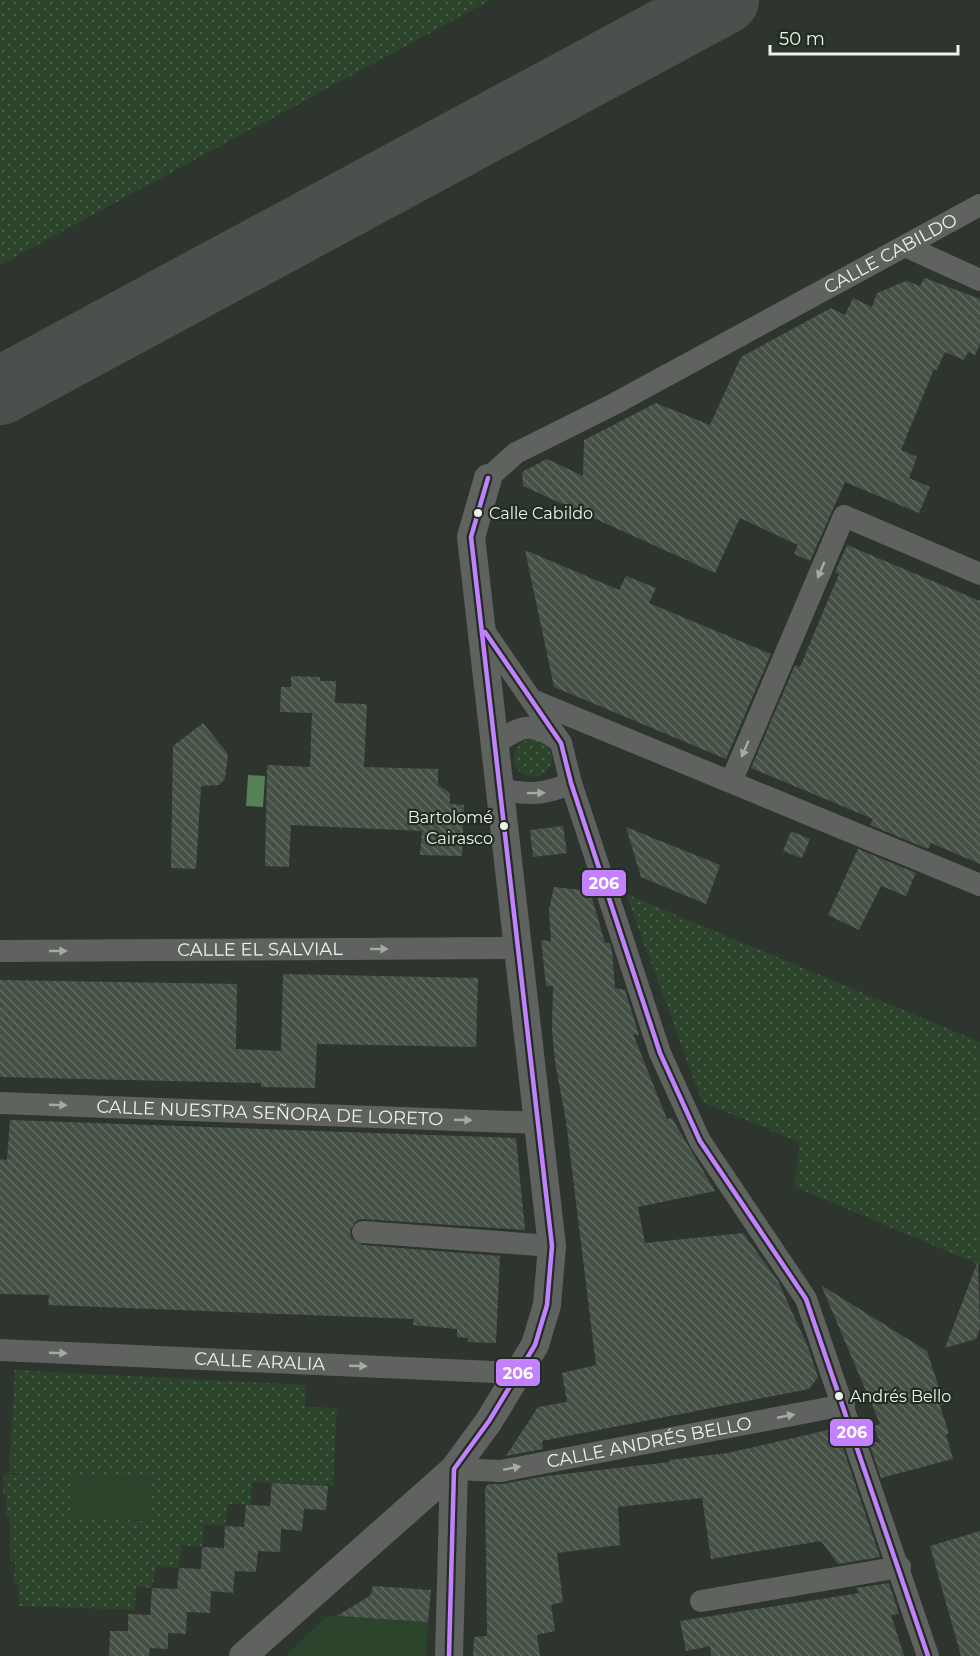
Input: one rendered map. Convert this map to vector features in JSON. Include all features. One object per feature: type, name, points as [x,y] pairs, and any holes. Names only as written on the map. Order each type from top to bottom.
[{"type":"street","name":"CALLE CABILDO","points":[[488,478],[516,453],[616,403],[980,205]]},
{"type":"street","points":[[905,246],[980,280]]},
{"type":"street","points":[[243,1656],[454,1469],[489,1421],[535,1345],[547,1305],[552,1245],[471,537],[488,478]]},
{"type":"street","points":[[731,782],[844,516],[980,574]]},
{"type":"street","points":[[480,624],[561,742],[571,783],[660,1053],[700,1141],[806,1299],[900,1567],[928,1656]]},
{"type":"street","points":[[532,699],[980,885]]},
{"type":"street","points":[[561,742],[590,725]]},
{"type":"street","points":[[494,745],[515,730],[528,727],[544,729],[561,742]]},
{"type":"street","points":[[499,789],[520,794],[551,793],[571,783]]},
{"type":"street","name":"CALLE EL SALVIAL","points":[[0,951],[519,948]]},
{"type":"street","name":"CALLE NUESTRA SEÑORA DE LORETO","points":[[0,1103],[539,1123]]},
{"type":"street","points":[[363,1232],[552,1245]]},
{"type":"street","name":"CALLE ARALIA","points":[[0,1350],[518,1373]]},
{"type":"street","name":"CALLE ANDRÉS BELLO","points":[[454,1469],[501,1471],[844,1405]]},
{"type":"street","points":[[449,1656],[454,1469]]},
{"type":"street","points":[[701,1601],[900,1567]]},
{"type":"shaded area","points":[[0,0],[491,0],[0,265]]},
{"type":"shaded area","points":[[533,739],[546,745],[552,758],[546,771],[533,777],[520,771],[514,758],[520,745]]},
{"type":"shaded area","points":[[248,775],[265,776],[263,807],[246,806]]},
{"type":"shaded area","points":[[626,894],[980,1042],[980,1265],[795,1187],[799,1142],[702,1102]]},
{"type":"shaded area","points":[[15,1370],[306,1385],[305,1407],[337,1408],[333,1485],[252,1482],[251,1505],[228,1504],[225,1526],[204,1525],[202,1547],[182,1545],[179,1568],[156,1566],[152,1588],[136,1587],[135,1610],[18,1606],[19,1584],[14,1584],[15,1562],[10,1562],[10,1517],[6,1517],[6,1495],[3,1494],[4,1474],[69,1476],[9,1473]],"holes":[[[73,1476],[151,1478],[149,1521],[71,1518]]]},
{"type":"shaded area","points":[[73,1476],[152,1479],[149,1521],[71,1518]]},
{"type":"shaded area","points":[[327,1616],[428,1622],[426,1656],[286,1656]]},
{"type":"building","points":[[925,278],[980,299],[980,344],[975,355],[968,352],[964,360],[945,352],[937,370],[934,369],[901,450],[917,457],[909,478],[930,487],[919,513],[845,482],[810,561],[794,554],[798,545],[740,518],[715,573],[523,486],[522,472],[547,459],[583,476],[584,440],[656,403],[710,425],[741,357],[831,308],[845,315],[853,298],[872,307],[877,293],[906,281],[920,286]]},
{"type":"building","points":[[847,545],[980,601],[980,864],[931,843],[928,849],[870,825],[873,819],[751,768],[795,665],[800,667],[839,574],[835,572]]},
{"type":"building","points":[[525,550],[619,590],[626,576],[656,588],[649,603],[771,654],[726,759],[554,687]]},
{"type":"building","points":[[291,676],[320,677],[320,681],[336,681],[335,703],[367,704],[364,767],[438,769],[438,785],[450,793],[450,804],[464,805],[462,856],[420,855],[422,831],[291,825],[289,867],[265,866],[267,765],[310,767],[312,713],[280,712],[281,687],[291,687]]},
{"type":"building","points":[[203,723],[228,754],[225,779],[219,785],[201,786],[196,869],[171,868],[173,746]]},
{"type":"building","points":[[563,826],[567,853],[533,857],[530,830]]},
{"type":"building","points":[[626,827],[720,865],[706,904],[641,877]]},
{"type":"building","points":[[791,831],[810,839],[802,858],[783,851]]},
{"type":"building","points":[[858,849],[916,873],[906,896],[881,886],[859,930],[828,915]]},
{"type":"building","points":[[554,887],[590,891],[605,943],[610,943],[612,950],[615,988],[625,990],[639,1035],[633,1034],[667,1119],[672,1118],[715,1191],[638,1207],[645,1243],[743,1233],[778,1281],[808,1347],[818,1377],[809,1389],[542,1441],[543,1449],[506,1456],[538,1407],[567,1402],[562,1373],[596,1365],[566,1121],[555,1062],[552,1029],[553,986],[546,986],[541,940],[551,941],[549,909]]},
{"type":"building","points":[[283,974],[478,978],[476,1047],[317,1044],[315,1088],[261,1087],[261,1083],[0,1077],[0,980],[237,984],[236,1049],[281,1051]]},
{"type":"building","points":[[10,1120],[516,1138],[525,1230],[364,1219],[357,1220],[350,1230],[351,1238],[362,1245],[500,1256],[496,1343],[468,1342],[468,1338],[457,1337],[457,1329],[413,1325],[414,1319],[48,1305],[49,1295],[0,1294],[0,1159],[7,1160]]},
{"type":"building","points":[[978,1261],[980,1328],[976,1339],[945,1348]]},
{"type":"building","points":[[821,1285],[927,1351],[944,1403],[940,1406],[949,1433],[946,1435],[953,1459],[881,1478],[868,1440],[880,1443],[874,1426],[880,1424]]},
{"type":"building","points":[[832,1429],[837,1430],[880,1557],[838,1564],[821,1541],[711,1559],[702,1498],[618,1507],[620,1545],[557,1553],[563,1602],[551,1605],[555,1631],[537,1635],[540,1656],[473,1656],[474,1637],[487,1636],[485,1488],[488,1484],[503,1484],[546,1476],[728,1453]]},
{"type":"building","points":[[272,1483],[328,1486],[326,1510],[304,1509],[302,1531],[281,1529],[280,1552],[258,1551],[256,1572],[235,1571],[233,1593],[211,1591],[210,1613],[187,1612],[186,1634],[168,1633],[168,1649],[150,1648],[149,1656],[109,1656],[110,1631],[128,1631],[128,1614],[150,1615],[152,1588],[177,1589],[179,1568],[201,1569],[202,1547],[224,1548],[225,1526],[244,1527],[246,1505],[270,1506]]},
{"type":"building","points":[[980,1531],[980,1656],[961,1656],[930,1546]]},
{"type":"building","points":[[889,1583],[899,1614],[891,1615],[904,1656],[711,1656],[710,1646],[686,1651],[680,1621],[859,1593],[856,1588]]},
{"type":"building","points":[[373,1586],[431,1590],[428,1622],[337,1616],[371,1595]]},
{"type":"taxiway","points":[[0,391],[725,0]]},
{"type":"transit line","name":"206","points":[[449,1656],[454,1469],[489,1421],[535,1345],[547,1305],[552,1246],[471,537],[488,478]]},
{"type":"transit line","name":"206","points":[[485,632],[561,743],[571,783],[660,1053],[700,1141],[806,1299],[928,1656]]},
{"type":"place","name":"Calle Cabildo","points":[[478,513]]},
{"type":"place","name":"Bartolomé Cairasco","points":[[504,826]]},
{"type":"place","name":"Andrés Bello","points":[[839,1396]]}]
